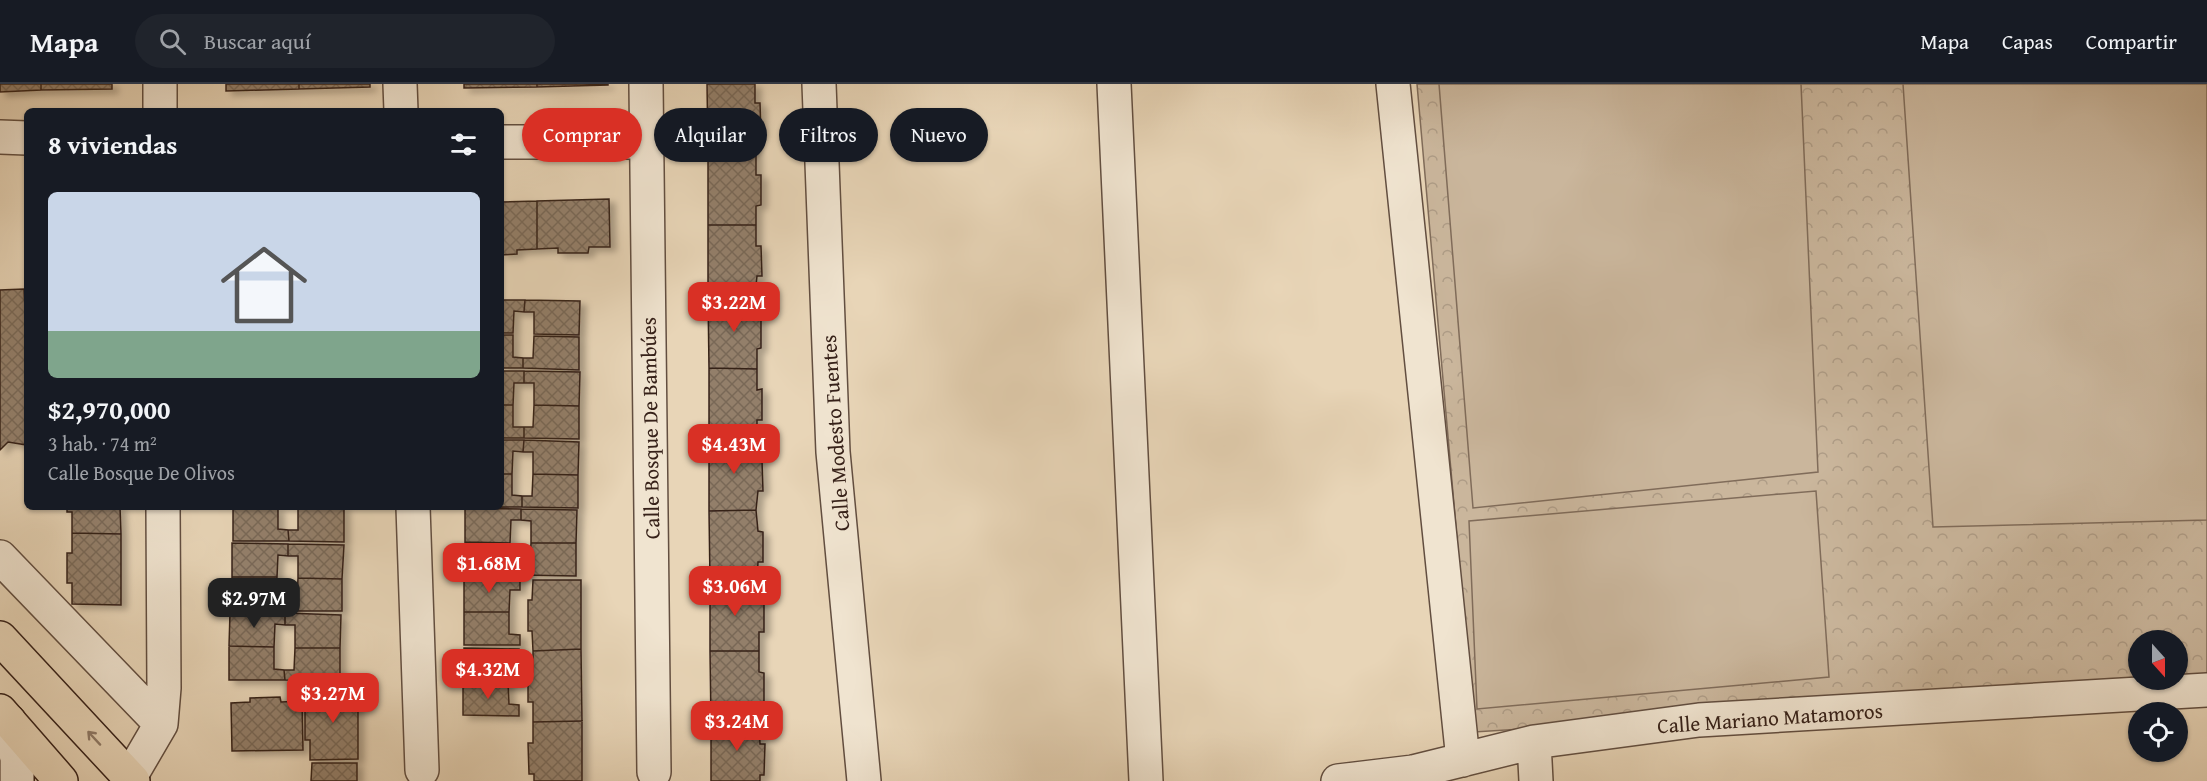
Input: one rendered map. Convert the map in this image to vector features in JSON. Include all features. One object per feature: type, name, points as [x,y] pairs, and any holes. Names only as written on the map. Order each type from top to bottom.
[{"type":"main road","points":[[0,638],[132,779]]},
{"type":"main road","points":[[5,716],[61,781]]},
{"type":"street","points":[[160,84],[160,108]]},
{"type":"street","points":[[400,84],[401,108]]},
{"type":"street","name":"Calle Bosque De Bambúes","points":[[646,84],[654,772]]},
{"type":"street","name":"Calle Modesto Fuentes","points":[[819,84],[833,452],[864,781]]},
{"type":"street","points":[[1114,84],[1146,781]]},
{"type":"street","points":[[1393,84],[1463,760]]},
{"type":"street","points":[[0,137],[24,138]]},
{"type":"street","points":[[504,142],[647,142]]},
{"type":"street","points":[[132,779],[161,724],[164,688],[163,510]]},
{"type":"street","points":[[413,510],[422,770]]},
{"type":"street","points":[[0,557],[161,724]]},
{"type":"street","name":"Calle Mariano Matamoros","points":[[1338,781],[1414,777],[1463,760],[1534,742],[1700,720],[2207,690]]},
{"type":"street","points":[[5,716],[17,759],[17,781]]},
{"type":"street","points":[[1534,742],[1536,781]]},
{"type":"green space","points":[[1417,84],[2207,84],[2207,685],[2188,686],[2188,630],[2128,630],[2129,690],[1474,732]]},
{"type":"green space","points":[[1439,84],[1801,84],[1818,472],[1473,508]]},
{"type":"green space","points":[[1903,84],[2207,84],[2207,520],[1933,527]]},
{"type":"green space","points":[[1816,491],[1829,677],[1477,709],[1469,521]]},
{"type":"building","points":[[0,84],[41,84],[41,90],[0,92]]},
{"type":"building","points":[[41,84],[112,84],[112,89],[41,90]]},
{"type":"building","points":[[226,84],[299,84],[299,89],[226,91]]},
{"type":"building","points":[[299,84],[370,84],[370,87],[299,89]]},
{"type":"building","points":[[464,84],[537,84],[537,87],[464,88]]},
{"type":"building","points":[[537,84],[608,84],[608,85],[537,87]]},
{"type":"building","points":[[707,84],[755,84],[755,103],[760,103],[760,108],[707,108]]},
{"type":"building","points":[[708,162],[756,162],[756,175],[761,175],[761,205],[756,206],[756,225],[708,225]]},
{"type":"building","points":[[609,199],[610,247],[589,247],[588,253],[558,253],[558,248],[537,249],[537,201]]},
{"type":"building","points":[[537,201],[537,249],[517,250],[517,254],[504,255],[504,202]]},
{"type":"building","points":[[708,225],[756,225],[756,246],[761,246],[762,276],[757,276],[755,296],[708,296]]},
{"type":"building","points":[[24,289],[24,445],[8,442],[0,450],[0,290]]},
{"type":"building","points":[[708,296],[756,297],[756,318],[761,318],[761,348],[757,349],[757,369],[709,368]]},
{"type":"building","points":[[504,300],[525,300],[524,312],[514,311],[513,333],[504,333]]},
{"type":"building","points":[[525,300],[580,301],[579,335],[534,334],[534,312],[524,312]]},
{"type":"building","points":[[504,335],[513,335],[513,357],[523,358],[523,368],[504,368]]},
{"type":"building","points":[[534,336],[579,337],[579,370],[523,368],[523,358],[533,358]]},
{"type":"building","points":[[709,368],[757,369],[757,390],[762,389],[762,420],[757,420],[757,439],[709,439]]},
{"type":"building","points":[[504,371],[524,371],[524,383],[514,383],[513,405],[504,405]]},
{"type":"building","points":[[524,371],[580,372],[579,406],[534,405],[534,383],[524,383]]},
{"type":"building","points":[[504,405],[513,405],[513,427],[524,427],[524,438],[504,438]]},
{"type":"building","points":[[534,405],[579,406],[579,439],[524,438],[524,427],[533,427]]},
{"type":"building","points":[[709,439],[757,439],[757,460],[762,461],[763,491],[758,491],[756,510],[709,511]]},
{"type":"building","points":[[504,440],[524,440],[523,452],[513,451],[512,474],[504,474]]},
{"type":"building","points":[[524,440],[579,442],[578,475],[533,474],[533,452],[523,452]]},
{"type":"building","points":[[504,474],[512,474],[512,495],[522,496],[522,507],[504,507]]},
{"type":"building","points":[[533,474],[578,475],[578,508],[522,507],[522,496],[532,496]]},
{"type":"building","points":[[521,509],[521,520],[511,520],[510,543],[465,542],[465,510]]},
{"type":"building","points":[[521,509],[577,510],[576,543],[531,543],[531,521],[521,520]]},
{"type":"building","points":[[67,510],[120,510],[121,534],[72,533],[72,512],[67,512]]},
{"type":"building","points":[[233,510],[278,510],[278,529],[288,530],[289,541],[233,541]]},
{"type":"building","points":[[298,510],[344,510],[344,542],[289,541],[288,530],[298,530]]},
{"type":"building","points":[[756,510],[758,531],[763,532],[763,562],[758,562],[757,582],[710,582],[709,511]]},
{"type":"building","points":[[72,533],[121,534],[121,605],[72,604],[72,583],[67,583],[67,553],[72,553]]},
{"type":"building","points":[[465,542],[510,543],[510,564],[520,565],[521,575],[465,576]]},
{"type":"building","points":[[232,543],[288,544],[288,556],[278,555],[277,577],[232,577]]},
{"type":"building","points":[[531,543],[576,543],[576,576],[521,575],[520,565],[530,565]]},
{"type":"building","points":[[288,544],[344,545],[342,579],[298,578],[298,556],[288,556]]},
{"type":"building","points":[[232,577],[277,577],[277,600],[287,600],[287,611],[232,611]]},
{"type":"building","points":[[298,578],[342,579],[342,611],[287,611],[287,600],[297,600]]},
{"type":"building","points":[[464,578],[520,578],[520,590],[510,590],[509,612],[464,612]]},
{"type":"building","points":[[533,580],[581,580],[581,649],[533,651],[532,631],[528,631],[528,600],[532,600]]},
{"type":"building","points":[[710,582],[757,582],[758,601],[764,602],[764,632],[759,632],[759,651],[710,651]]},
{"type":"building","points":[[464,612],[509,612],[509,634],[520,635],[520,645],[464,645]]},
{"type":"building","points":[[230,613],[285,613],[285,625],[275,624],[274,647],[229,646]]},
{"type":"building","points":[[285,613],[341,615],[340,648],[295,648],[295,625],[285,625]]},
{"type":"building","points":[[229,646],[274,647],[274,669],[284,670],[285,680],[229,680]]},
{"type":"building","points":[[295,648],[340,648],[340,681],[285,680],[284,670],[294,670]]},
{"type":"building","points":[[464,648],[519,649],[519,660],[509,660],[508,682],[463,682]]},
{"type":"building","points":[[581,649],[582,721],[533,722],[533,702],[528,702],[528,672],[533,672],[533,651]]},
{"type":"building","points":[[710,651],[759,651],[759,672],[764,673],[764,703],[759,703],[759,723],[711,723]]},
{"type":"building","points":[[463,682],[508,682],[509,704],[519,705],[519,716],[463,715]]},
{"type":"building","points":[[358,687],[358,759],[310,760],[310,740],[305,740],[305,710],[310,710],[310,689]]},
{"type":"building","points":[[280,697],[281,702],[302,701],[303,750],[232,751],[231,703],[250,702],[250,698]]},
{"type":"building","points":[[582,721],[582,781],[534,781],[534,774],[529,774],[528,743],[533,743],[533,722]]},
{"type":"building","points":[[711,723],[759,723],[760,744],[765,744],[764,775],[760,775],[760,781],[711,781]]},
{"type":"building","points":[[312,763],[357,763],[357,781],[311,781]]}]
